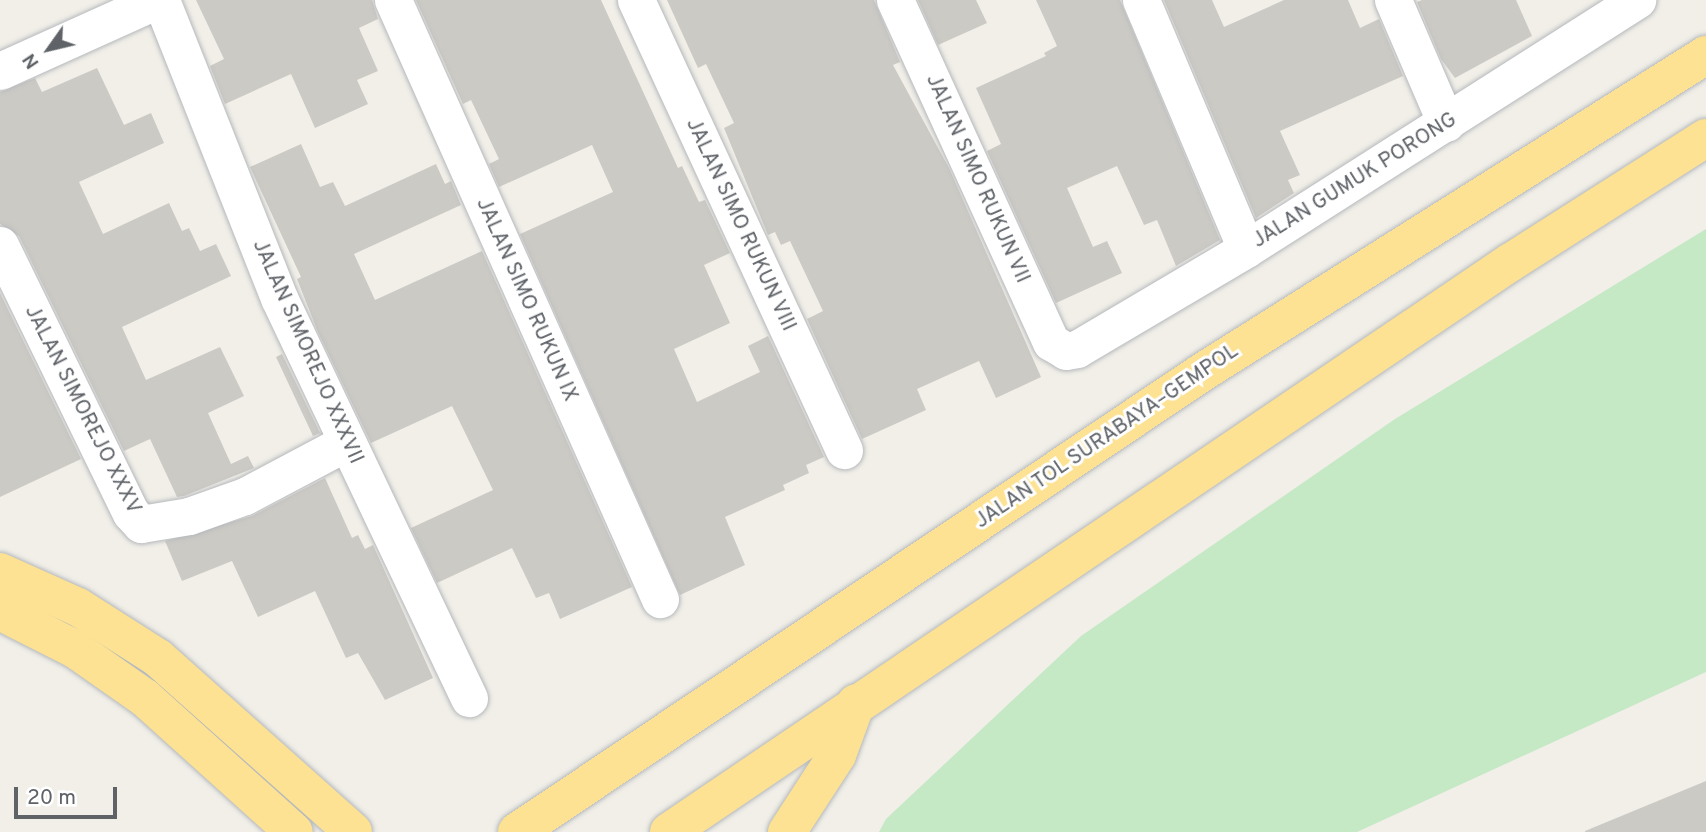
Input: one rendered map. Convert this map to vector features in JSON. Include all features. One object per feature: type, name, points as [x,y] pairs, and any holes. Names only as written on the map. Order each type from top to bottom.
[{"type":"highway","name":"JALAN TOL SURABAYA–GEMPOL","points":[[517,832],[1201,373],[1706,55]]},
{"type":"highway","points":[[669,832],[1511,262],[1706,138]]},
{"type":"highway","points":[[0,572],[78,607],[158,658],[264,748],[354,832]]},
{"type":"highway","points":[[0,611],[75,649],[145,698],[294,832]]},
{"type":"highway","points":[[787,832],[836,755],[856,703]]},
{"type":"street","points":[[0,71],[159,0]]},
{"type":"street","name":"JALAN SIMOREJO XXXVII","points":[[159,0],[279,298],[469,698]]},
{"type":"street","name":"JALAN SIMO RUKUN IX","points":[[393,0],[660,599]]},
{"type":"street","name":"JALAN SIMO RUKUN VIII","points":[[636,0],[844,450]]},
{"type":"street","name":"JALAN SIMO RUKUN VII","points":[[895,0],[1051,342],[1066,351]]},
{"type":"street","points":[[1142,0],[1246,249]]},
{"type":"street","points":[[1393,0],[1446,123]]},
{"type":"street","name":"JALAN GUMUK PORONG","points":[[1066,351],[1077,349],[1246,249],[1636,0]]},
{"type":"street","name":"JALAN SIMOREJO XXXV","points":[[0,245],[131,513],[141,524],[189,516],[245,495],[347,442]]},
{"type":"green space","points":[[1706,229],[1706,672],[1357,832],[879,832],[886,819],[1081,636],[1395,419]]},
{"type":"building","points":[[196,0],[372,0],[378,19],[359,28],[378,71],[357,80],[368,104],[315,128],[291,74],[225,104],[210,66],[224,59]]},
{"type":"building","points":[[416,0],[601,0],[678,168],[682,166],[699,202],[705,200],[730,253],[704,265],[730,323],[674,349],[697,402],[760,372],[748,346],[768,336],[824,457],[806,465],[809,473],[783,485],[785,490],[725,517],[745,565],[680,595],[520,234],[613,192],[592,145],[499,187],[489,164],[499,159],[471,100],[463,104]]},
{"type":"building","points":[[667,0],[874,0],[900,62],[893,65],[949,168],[1041,377],[996,398],[979,361],[917,389],[926,410],[862,439],[807,319],[823,311],[790,241],[781,245],[775,232],[768,235],[724,128],[734,123],[706,64],[698,68]]},
{"type":"building","points":[[918,0],[976,0],[987,23],[938,45]]},
{"type":"building","points":[[1036,0],[1120,0],[1220,240],[1176,266],[1157,220],[1144,225],[1117,166],[1067,188],[1093,247],[1107,241],[1122,273],[1056,303],[987,151],[1001,144],[976,88],[1046,56],[1044,53],[1057,46]]},
{"type":"building","points":[[1164,0],[1212,0],[1224,27],[1284,0],[1348,0],[1360,28],[1379,19],[1403,76],[1280,131],[1300,175],[1288,180],[1294,193],[1256,218]]},
{"type":"building","points":[[1516,0],[1532,36],[1455,78],[1441,59],[1417,2]]},
{"type":"building","points":[[97,68],[124,125],[151,113],[164,143],[79,182],[103,234],[169,203],[182,231],[189,228],[200,251],[216,244],[231,276],[122,327],[146,380],[220,347],[244,396],[208,413],[231,464],[248,456],[254,468],[184,496],[177,497],[150,439],[124,451],[19,236],[0,224],[0,92],[35,78],[42,92]]},
{"type":"building","points":[[301,144],[320,187],[333,182],[345,206],[436,164],[445,184],[451,181],[461,205],[354,254],[375,300],[482,251],[632,587],[560,619],[549,593],[536,598],[512,548],[437,583],[411,528],[493,490],[452,406],[371,443],[318,332],[297,279],[301,277],[250,167]]},
{"type":"building","points":[[0,293],[81,459],[0,497]]},
{"type":"building","points":[[282,354],[320,433],[313,436],[276,357]]},
{"type":"building","points":[[325,478],[352,538],[358,535],[365,549],[373,545],[433,678],[385,700],[358,653],[346,658],[315,591],[258,617],[232,561],[182,581],[165,541],[252,516]]},
{"type":"building","points":[[1706,781],[1706,832],[1585,832],[1585,831]]}]
